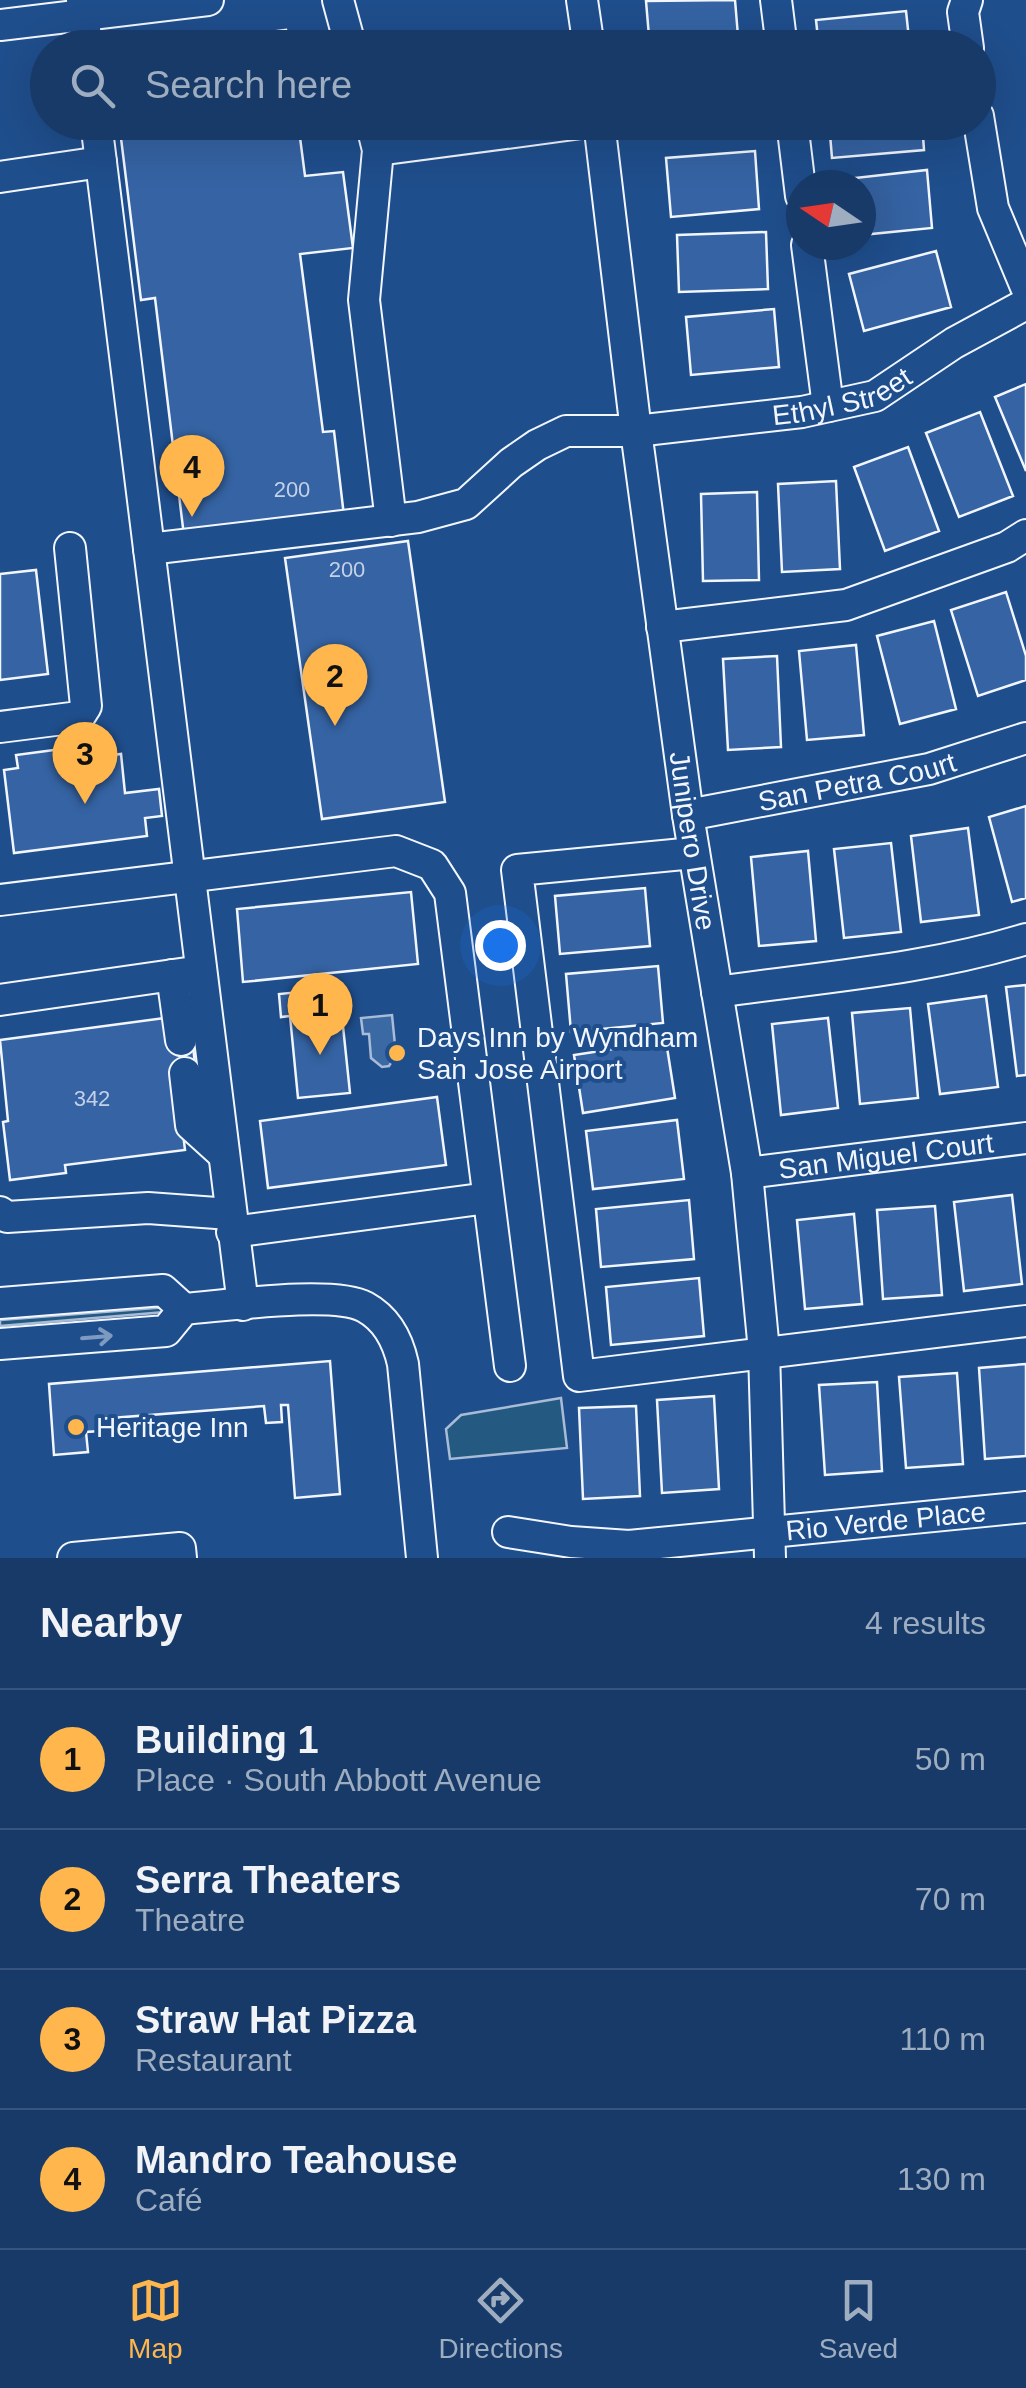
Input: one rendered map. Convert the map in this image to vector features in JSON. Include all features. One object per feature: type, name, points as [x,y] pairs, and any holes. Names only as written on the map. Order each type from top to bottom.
[{"type":"street","points":[[0,26],[82,7],[208,0]]},
{"type":"street","points":[[338,0],[346,30]]},
{"type":"street","points":[[582,0],[586,30]]},
{"type":"street","points":[[776,0],[780,30]]},
{"type":"street","points":[[966,30],[963,12],[967,0]]},
{"type":"street","points":[[98,140],[188,875],[182,1040]]},
{"type":"street","points":[[375,140],[364,300],[390,520]]},
{"type":"street","name":"Junipero Drive","points":[[601,140],[688,815],[746,1173],[764,1352],[769,1544]]},
{"type":"street","points":[[794,140],[798,170]]},
{"type":"street","points":[[982,140],[992,208],[1026,286]]},
{"type":"street","points":[[0,177],[101,162]]},
{"type":"street","points":[[809,260],[828,406]]},
{"type":"street","name":"Ethyl Street","points":[[149,549],[418,517],[466,504],[537,444],[566,431],[636,431],[828,406],[875,396],[954,343],[1026,304]]},
{"type":"street","points":[[662,627],[846,605],[1007,548],[1026,535]]},
{"type":"street","points":[[0,727],[79,717],[86,706],[70,548]]},
{"type":"street","name":"San Petra Court","points":[[688,815],[929,768],[1026,738]]},
{"type":"street","points":[[0,900],[396,851],[432,865],[450,893],[510,1366]]},
{"type":"street","points":[[694,853],[517,870],[579,1376],[1026,1321]]},
{"type":"street","points":[[717,992],[855,976],[977,954],[1026,939]]},
{"type":"street","points":[[0,1000],[186,973]]},
{"type":"street","points":[[186,973],[223,1154],[242,1305]]},
{"type":"street","points":[[186,1073],[192,1125],[223,1154]]},
{"type":"street","name":"San Miguel Court","points":[[746,1173],[1026,1138]]},
{"type":"street","points":[[0,1212],[7,1217],[148,1208],[232,1223],[488,1198]]},
{"type":"street","points":[[0,1303],[163,1290],[184,1309],[345,1301],[365,1307],[386,1324],[399,1346],[422,1558]]},
{"type":"street","points":[[0,1344],[166,1331],[184,1309]]},
{"type":"street","name":"Rio Verde Place","points":[[508,1532],[630,1546],[769,1544],[1026,1507]]},
{"type":"street","points":[[73,1558],[180,1548],[181,1558]]},
{"type":"shaded area","points":[[392,1015],[396,1055],[389,1066],[382,1067],[371,1058],[369,1034],[363,1034],[361,1018]]},
{"type":"shaded area","points":[[168,1307],[165,1312],[0,1326],[0,1320]]},
{"type":"shaded area","points":[[561,1398],[567,1448],[450,1459],[446,1429],[461,1415]]},
{"type":"building","points":[[735,0],[738,30],[648,30],[646,1]]},
{"type":"building","points":[[906,11],[908,30],[817,30],[816,20]]},
{"type":"building","points":[[121,140],[300,140],[305,176],[343,172],[353,248],[300,254],[323,432],[334,431],[344,516],[184,536],[155,298],[141,300]]},
{"type":"building","points":[[830,140],[923,140],[924,150],[832,158]]},
{"type":"building","points":[[755,151],[759,209],[671,217],[666,158]]},
{"type":"building","points":[[927,170],[932,228],[876,234],[876,176]]},
{"type":"building","points":[[766,232],[768,289],[679,292],[677,235]]},
{"type":"building","points":[[936,251],[951,307],[864,331],[849,274]]},
{"type":"building","points":[[774,309],[779,367],[691,375],[686,317]]},
{"type":"building","points":[[1026,384],[1026,471],[995,397]]},
{"type":"building","points":[[980,412],[1013,496],[959,517],[926,433]]},
{"type":"building","points":[[908,447],[939,531],[885,551],[854,467]]},
{"type":"building","points":[[836,481],[840,569],[782,572],[778,484]]},
{"type":"building","points":[[757,492],[759,580],[703,581],[701,494]]},
{"type":"building","points":[[408,541],[445,802],[322,819],[285,558]]},
{"type":"building","points":[[36,570],[48,674],[0,680],[0,574]]},
{"type":"building","points":[[1006,592],[1026,656],[1026,680],[978,696],[951,610]]},
{"type":"building","points":[[934,621],[956,709],[900,724],[877,636]]},
{"type":"building","points":[[856,645],[864,735],[807,740],[799,651]]},
{"type":"building","points":[[777,656],[781,747],[728,750],[723,659]]},
{"type":"building","points":[[77,747],[79,759],[121,754],[125,793],[159,789],[162,816],[145,818],[147,836],[14,853],[4,770],[18,768],[16,755]]},
{"type":"building","points":[[1026,806],[1026,898],[1012,902],[989,817]]},
{"type":"building","points":[[968,828],[979,915],[921,922],[911,836]]},
{"type":"building","points":[[891,843],[901,932],[844,938],[834,849]]},
{"type":"building","points":[[808,851],[816,941],[759,946],[751,857]]},
{"type":"building","points":[[645,888],[650,946],[560,954],[555,896]]},
{"type":"building","points":[[411,892],[418,964],[243,982],[237,909]]},
{"type":"building","points":[[658,966],[663,1023],[571,1032],[566,974]]},
{"type":"building","points":[[1026,985],[1026,1075],[1017,1076],[1006,987]]},
{"type":"building","points":[[339,988],[350,1093],[298,1098],[290,1016],[281,1017],[279,994]]},
{"type":"building","points":[[986,996],[998,1087],[940,1094],[928,1004]]},
{"type":"building","points":[[910,1008],[918,1098],[860,1104],[852,1013]]},
{"type":"building","points":[[172,1017],[192,1038],[196,1072],[176,1074],[185,1150],[65,1165],[66,1173],[10,1180],[0,1040]]},
{"type":"building","points":[[828,1018],[838,1108],[781,1115],[772,1024]]},
{"type":"building","points":[[666,1041],[675,1098],[583,1113],[574,1055]]},
{"type":"building","points":[[437,1097],[446,1165],[268,1188],[260,1121]]},
{"type":"building","points":[[677,1120],[684,1179],[593,1189],[586,1131]]},
{"type":"building","points":[[1012,1195],[1022,1284],[964,1291],[954,1202]]},
{"type":"building","points":[[689,1200],[694,1259],[601,1267],[596,1209]]},
{"type":"building","points":[[935,1206],[942,1295],[883,1299],[877,1210]]},
{"type":"building","points":[[854,1214],[862,1304],[805,1309],[797,1220]]},
{"type":"building","points":[[699,1278],[704,1336],[611,1345],[606,1287]]},
{"type":"building","name":"Heritage Inn","points":[[330,1361],[340,1494],[295,1498],[288,1405],[281,1405],[282,1422],[266,1423],[264,1406],[99,1419],[100,1431],[86,1432],[88,1452],[54,1455],[49,1384]]},
{"type":"building","points":[[1026,1364],[1026,1456],[985,1459],[979,1368]]},
{"type":"building","points":[[957,1373],[963,1464],[906,1468],[899,1377]]},
{"type":"building","points":[[877,1382],[882,1471],[825,1475],[819,1385]]},
{"type":"building","points":[[714,1396],[719,1489],[662,1493],[657,1400]]},
{"type":"building","points":[[636,1406],[640,1496],[583,1499],[579,1408]]},
{"type":"place","name":"Mandro Teahouse","points":[[192,517]]},
{"type":"place","name":"Serra Theaters","points":[[335,726]]},
{"type":"place","name":"Straw Hat Pizza","points":[[85,804]]},
{"type":"place","name":"Days Inn by Wyndham San Jose Airport","points":[[397,1053]]},
{"type":"place","name":"Building 1","points":[[320,1055]]},
{"type":"place","name":"Heritage Inn","points":[[76,1427]]}]
